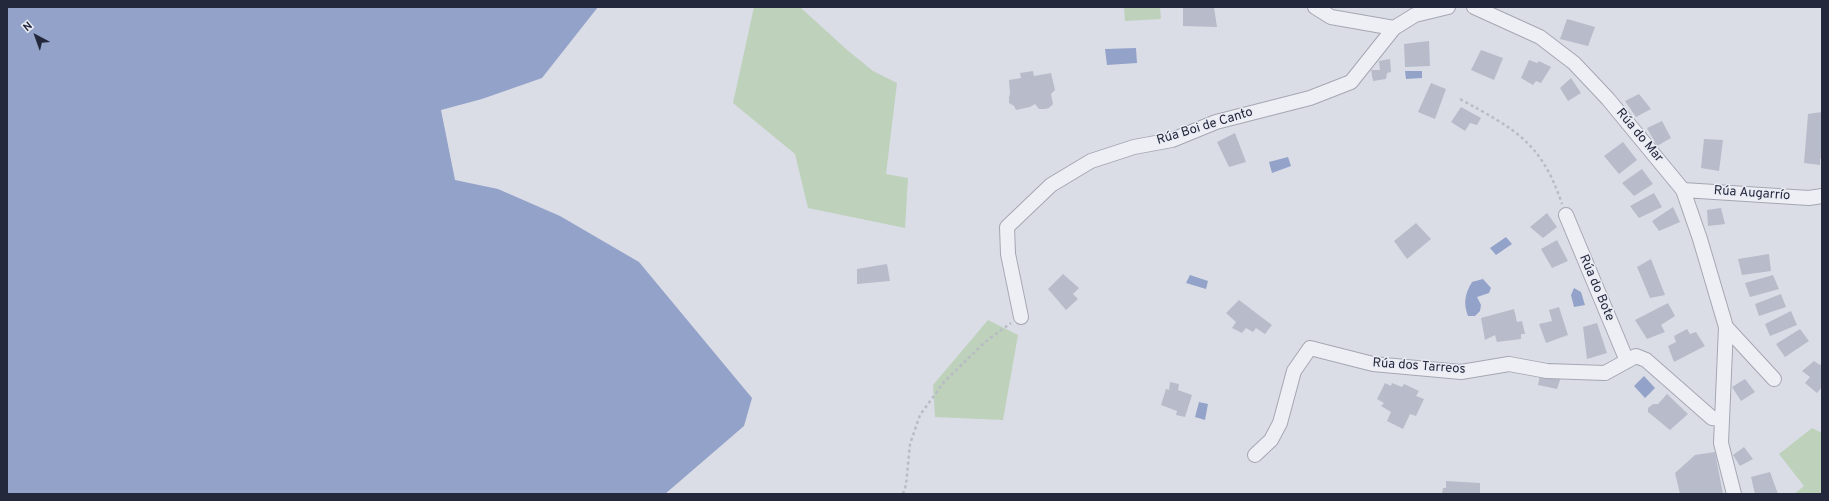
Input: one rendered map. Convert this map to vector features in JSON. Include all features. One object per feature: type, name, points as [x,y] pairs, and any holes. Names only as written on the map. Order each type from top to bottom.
[{"type":"street","points":[[1315,7],[1331,17],[1394,28]]},
{"type":"street","name":"Rúa Boi de Canto","points":[[1021,317],[1008,254],[1007,226],[1051,185],[1091,161],[1134,146],[1172,140],[1216,122],[1310,98],[1351,82],[1394,28],[1415,15],[1448,7]]},
{"type":"street","name":"Rúa do Mar","points":[[1474,7],[1540,37],[1574,63],[1608,99],[1683,190],[1700,238],[1726,327],[1721,443],[1734,494]]},
{"type":"street","name":"Rúa Augarrío","points":[[1683,190],[1809,198],[1822,196]]},
{"type":"street","name":"Rúa do Bote","points":[[1566,215],[1627,361]]},
{"type":"street","name":"Rúa do Mar","points":[[1726,327],[1774,379]]},
{"type":"street","name":"Rúa dos Tarreos","points":[[1254,455],[1271,440],[1280,423],[1294,370],[1310,348],[1373,364],[1461,372],[1509,364],[1547,370],[1606,373],[1636,356],[1646,360],[1712,418],[1721,419]]},
{"type":"path","points":[[1460,98],[1514,130],[1530,144],[1544,162],[1555,182],[1566,215]]},
{"type":"path","points":[[903,494],[906,485],[910,444],[920,415],[944,382],[985,342],[1021,317]]},
{"type":"green space","points":[[754,7],[800,7],[846,49],[873,71],[897,83],[886,174],[908,178],[905,228],[808,208],[795,154],[733,103]]},
{"type":"green space","points":[[1124,7],[1160,7],[1161,19],[1125,21]]},
{"type":"green space","points":[[988,320],[1018,335],[1003,420],[935,417],[933,385]]},
{"type":"green space","points":[[1812,428],[1822,433],[1822,494],[1794,494],[1804,486],[1779,454]]},
{"type":"water","points":[[7,7],[598,7],[542,78],[482,99],[441,110],[455,180],[498,189],[560,216],[639,262],[752,398],[744,426],[665,494],[7,494]]},
{"type":"water","points":[[1136,48],[1137,63],[1107,65],[1105,49]]},
{"type":"water","points":[[1405,71],[1422,71],[1422,78],[1406,79]]},
{"type":"water","points":[[1288,157],[1291,166],[1272,173],[1269,162]]},
{"type":"water","points":[[1506,237],[1512,244],[1496,255],[1490,248]]},
{"type":"water","points":[[1190,275],[1208,281],[1206,289],[1186,283]]},
{"type":"water","points":[[1483,279],[1491,288],[1489,293],[1477,297],[1481,305],[1480,311],[1475,316],[1468,316],[1465,303],[1468,291],[1472,282]]},
{"type":"water","points":[[1574,288],[1581,292],[1585,305],[1574,307],[1571,295]]},
{"type":"water","points":[[1644,376],[1655,388],[1645,398],[1634,386]]},
{"type":"water","points":[[1199,402],[1208,404],[1205,420],[1195,417]]},
{"type":"building","points":[[1183,7],[1214,7],[1217,27],[1183,26]]},
{"type":"building","points":[[1567,19],[1595,27],[1588,46],[1560,39]]},
{"type":"building","points":[[1429,41],[1430,66],[1405,67],[1404,44]]},
{"type":"building","points":[[1481,50],[1503,58],[1494,80],[1471,70]]},
{"type":"building","points":[[1390,59],[1391,72],[1387,73],[1386,79],[1373,81],[1371,70],[1380,70],[1379,61]]},
{"type":"building","points":[[1529,60],[1537,63],[1539,61],[1551,67],[1541,83],[1536,81],[1533,85],[1521,78]]},
{"type":"building","points":[[1033,71],[1034,76],[1051,73],[1055,90],[1051,94],[1053,104],[1049,108],[1045,109],[1039,109],[1035,104],[1030,107],[1016,110],[1014,106],[1009,103],[1009,80],[1021,78],[1020,73]]},
{"type":"building","points":[[1571,78],[1581,93],[1568,101],[1560,88]]},
{"type":"building","points":[[1431,83],[1446,89],[1435,119],[1418,112]]},
{"type":"building","points":[[1639,94],[1651,109],[1636,117],[1625,101]]},
{"type":"building","points":[[1461,107],[1481,118],[1477,125],[1470,123],[1465,131],[1451,122]]},
{"type":"building","points":[[1822,112],[1822,158],[1820,159],[1820,165],[1804,163],[1808,114]]},
{"type":"building","points":[[1662,121],[1671,138],[1657,146],[1647,128]]},
{"type":"building","points":[[1235,133],[1246,162],[1229,167],[1217,142]]},
{"type":"building","points":[[1704,139],[1723,140],[1719,171],[1701,168]]},
{"type":"building","points":[[1623,142],[1637,160],[1619,174],[1604,156]]},
{"type":"building","points":[[1642,169],[1653,184],[1634,196],[1622,183]]},
{"type":"building","points":[[1654,193],[1662,207],[1639,218],[1630,206]]},
{"type":"building","points":[[1673,207],[1680,222],[1659,231],[1652,221]]},
{"type":"building","points":[[1721,208],[1725,224],[1708,226],[1707,210]]},
{"type":"building","points":[[1547,213],[1557,227],[1543,238],[1530,227]]},
{"type":"building","points":[[1416,223],[1431,239],[1407,259],[1394,241]]},
{"type":"building","points":[[1557,240],[1568,261],[1552,268],[1541,249]]},
{"type":"building","points":[[1769,254],[1771,271],[1742,275],[1738,259]]},
{"type":"building","points":[[1651,259],[1665,295],[1650,298],[1637,267]]},
{"type":"building","points":[[887,264],[890,281],[857,284],[857,269]]},
{"type":"building","points":[[1063,274],[1079,288],[1073,294],[1078,299],[1066,310],[1048,289]]},
{"type":"building","points":[[1773,275],[1779,289],[1750,297],[1745,283]]},
{"type":"building","points":[[1781,294],[1786,307],[1759,316],[1755,304]]},
{"type":"building","points":[[1239,300],[1272,325],[1265,334],[1256,328],[1253,332],[1246,328],[1242,333],[1232,328],[1236,322],[1226,313]]},
{"type":"building","points":[[1668,303],[1675,316],[1661,325],[1665,332],[1647,339],[1635,320]]},
{"type":"building","points":[[1559,307],[1568,335],[1546,343],[1539,324],[1552,321],[1549,310]]},
{"type":"building","points":[[1514,309],[1517,322],[1522,321],[1525,334],[1521,334],[1521,339],[1497,342],[1495,335],[1485,340],[1481,318]]},
{"type":"building","points":[[1791,311],[1797,325],[1770,336],[1765,324]]},
{"type":"building","points":[[1597,323],[1607,353],[1587,359],[1583,327]]},
{"type":"building","points":[[1687,329],[1690,334],[1696,332],[1705,346],[1674,362],[1668,346],[1676,342],[1674,336]]},
{"type":"building","points":[[1800,329],[1809,341],[1785,357],[1776,344]]},
{"type":"building","points":[[1814,361],[1820,365],[1822,363],[1822,387],[1817,393],[1805,383],[1810,377],[1802,371]]},
{"type":"building","points":[[1540,375],[1561,377],[1557,389],[1538,385]]},
{"type":"building","points":[[1745,379],[1755,392],[1741,401],[1732,387]]},
{"type":"building","points":[[1170,382],[1179,384],[1178,390],[1192,395],[1185,417],[1176,415],[1177,411],[1161,405],[1166,389],[1169,390]]},
{"type":"building","points":[[1385,383],[1391,386],[1392,383],[1402,387],[1404,384],[1419,391],[1416,396],[1424,399],[1416,416],[1410,414],[1403,429],[1387,421],[1391,412],[1381,406],[1384,403],[1377,399]]},
{"type":"building","points":[[1667,394],[1688,414],[1670,430],[1648,412],[1648,408],[1653,404],[1658,404]]},
{"type":"building","points":[[1744,447],[1753,459],[1740,466],[1733,455]]},
{"type":"building","points":[[1715,452],[1723,494],[1680,494],[1675,473],[1695,455]]},
{"type":"building","points":[[1770,472],[1778,494],[1755,494],[1751,477]]},
{"type":"building","points":[[1446,481],[1480,483],[1480,494],[1442,494],[1443,488],[1446,488]]}]
